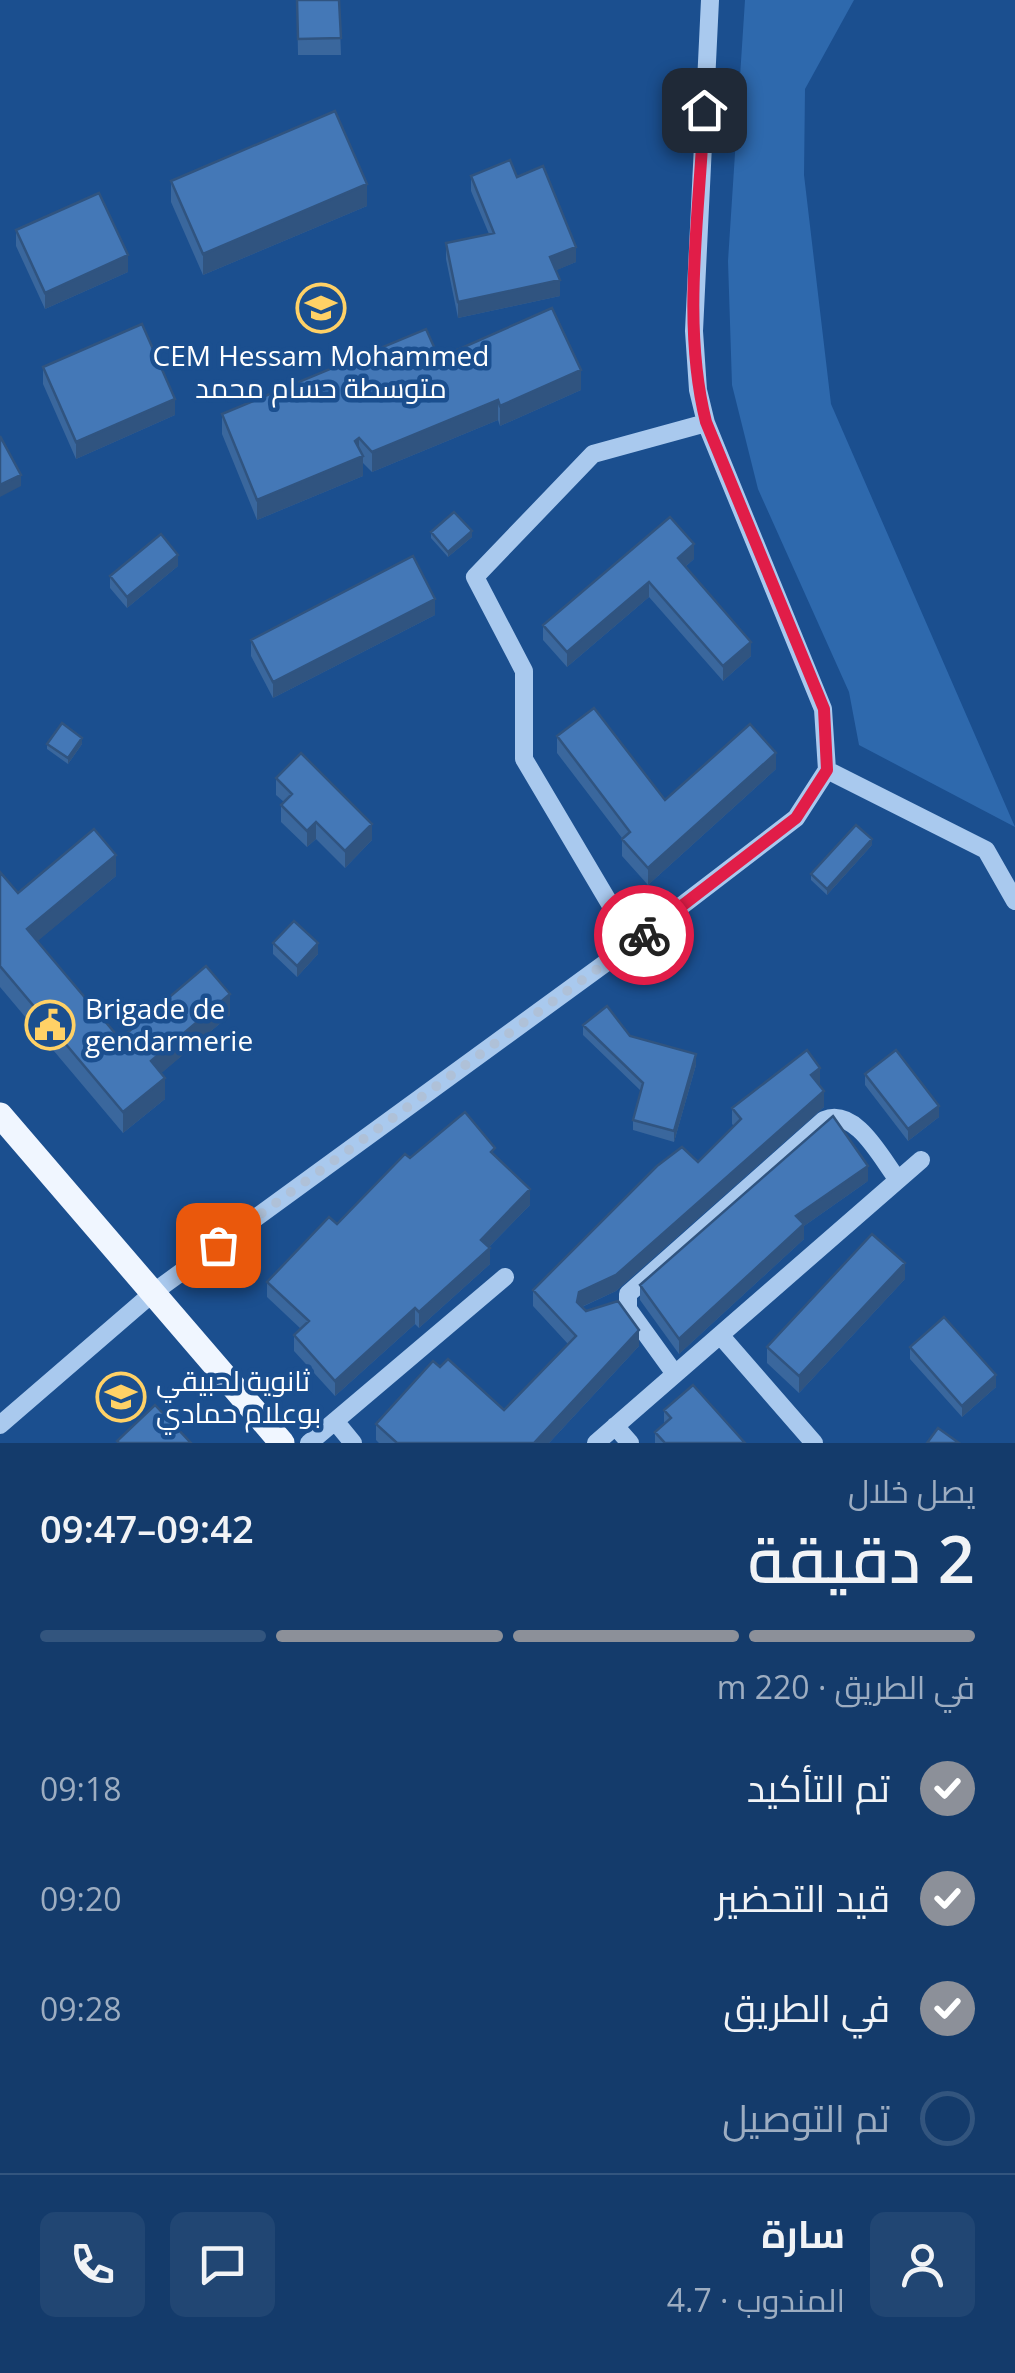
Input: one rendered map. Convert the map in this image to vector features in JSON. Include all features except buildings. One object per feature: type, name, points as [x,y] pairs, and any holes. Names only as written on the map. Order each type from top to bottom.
[{"type":"main road","points":[[0,1115],[282,1443]]},
{"type":"street","points":[[0,1425],[154,1292],[634,943],[796,818],[827,770],[824,709],[706,422],[698,390],[694,331],[710,0]]},
{"type":"street","points":[[634,943],[524,759],[524,671],[475,577],[593,454],[706,422]]},
{"type":"street","points":[[827,770],[986,850],[1015,902]]},
{"type":"street","points":[[626,1302],[630,1291],[830,1117],[844,1118],[855,1125],[898,1180]]},
{"type":"street","points":[[596,1443],[921,1160]]},
{"type":"street","points":[[309,1443],[505,1277]]},
{"type":"street","points":[[607,1308],[626,1302]]},
{"type":"street","points":[[626,1302],[676,1374]]},
{"type":"street","points":[[720,1335],[814,1443]]},
{"type":"street","points":[[335,1421],[353,1443]]},
{"type":"street","points":[[615,1426],[630,1443]]},
{"type":"shaded area","points":[[745,0],[854,0],[805,89],[804,175],[831,404],[1015,827],[859,745],[849,692],[758,489],[732,385],[728,261]]},
{"type":"way so far","points":[[218,1245],[644,935]]},
{"type":"place","name":"CEM Hessam Mohammed متوسطة حسام محمد","points":[[321,308]]},
{"type":"place","name":"Brigade de gendarmerie","points":[[50,1025]]},
{"type":"place","name":"ثانوية لحبيقي بوعلام حمادي","points":[[121,1397]]},
{"type":"route","points":[[644,935],[796,818],[827,770],[824,709],[706,422],[698,390],[694,331],[704,110]]}]
